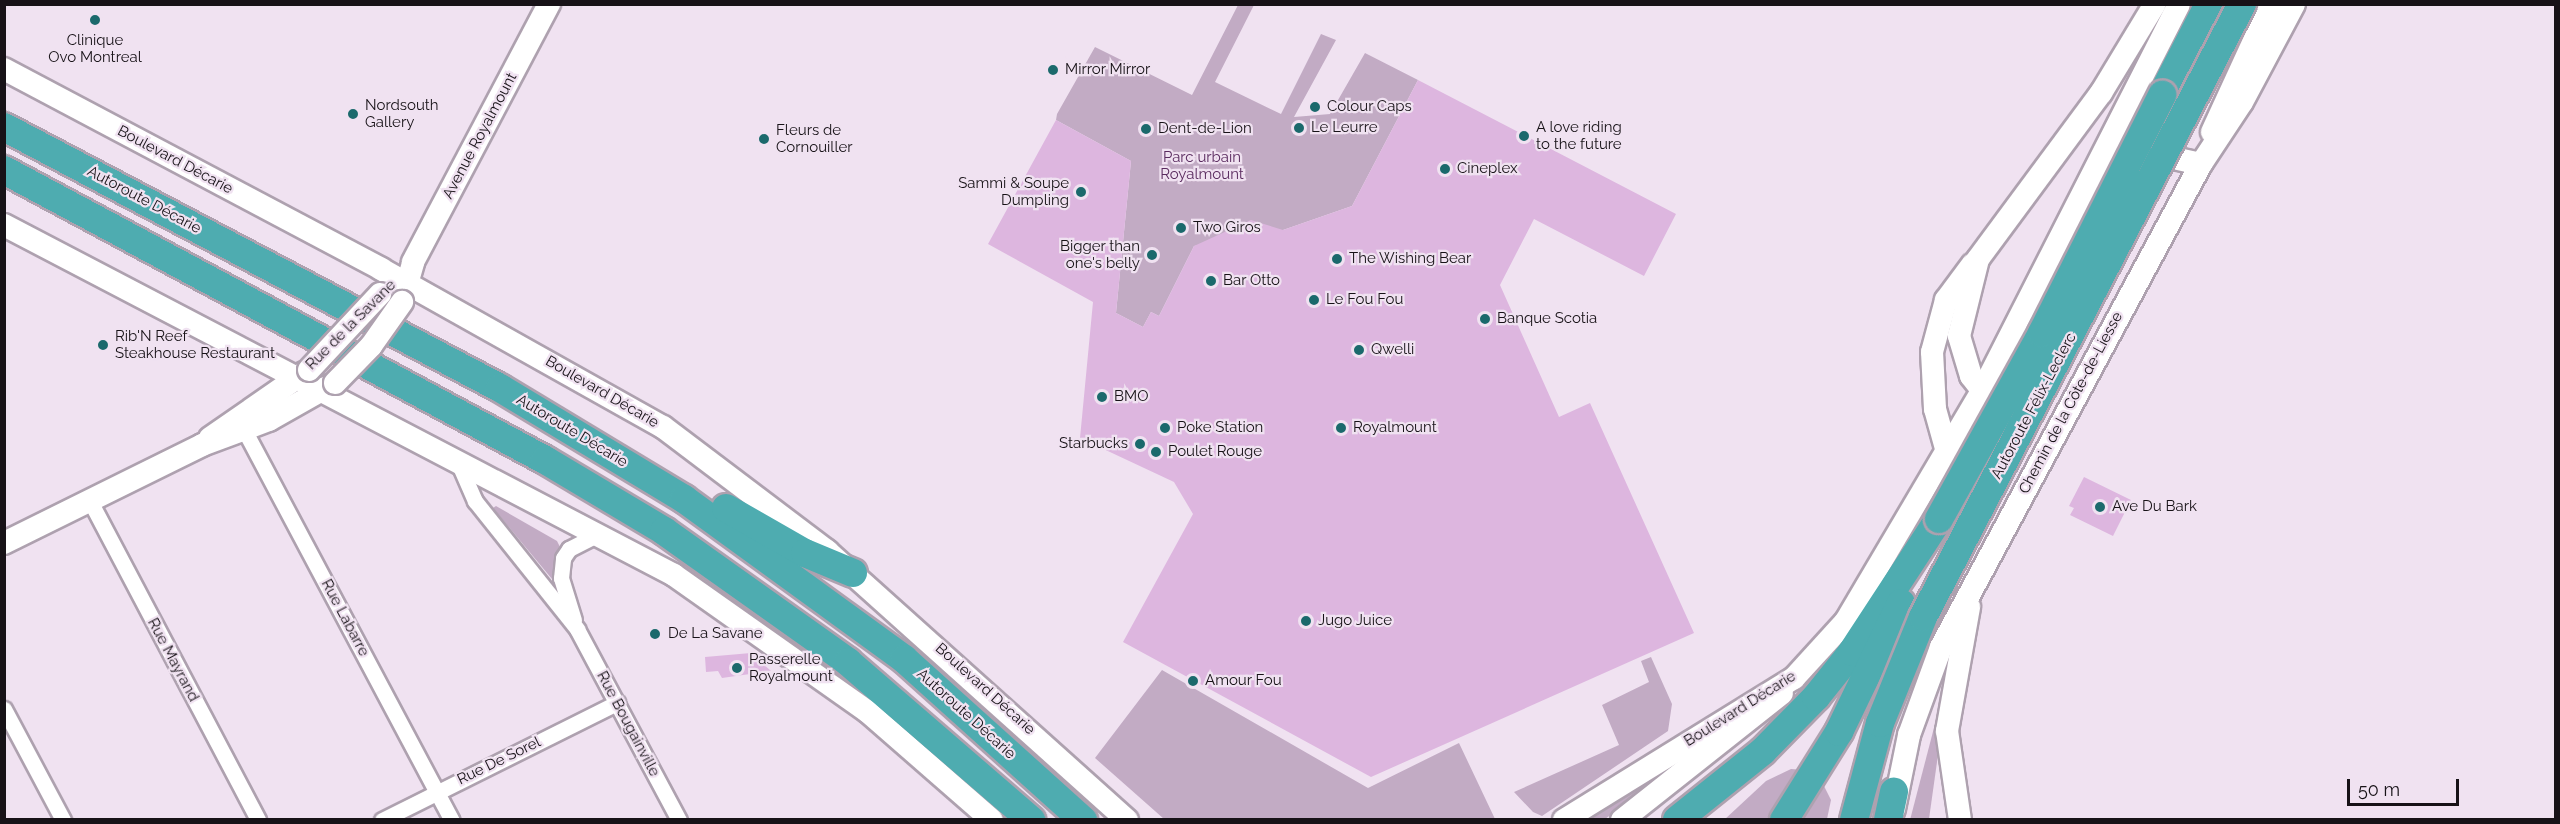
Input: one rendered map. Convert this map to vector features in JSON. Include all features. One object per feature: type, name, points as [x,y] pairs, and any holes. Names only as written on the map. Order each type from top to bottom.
[{"type":"highway","name":"Autoroute Félix-Leclerc","points":[[1939,519],[2042,333],[2209,4]]},
{"type":"highway","name":"Autoroute Félix-Leclerc","points":[[1854,819],[1880,723],[1914,636],[2242,4]]},
{"type":"highway","points":[[4,111],[90,171]]},
{"type":"highway","name":"Autoroute Décarie","points":[[4,127],[500,388],[684,499],[904,659],[1083,819]]},
{"type":"highway","points":[[4,170],[92,220],[545,460],[664,531],[848,662],[1031,819]]},
{"type":"highway","points":[[4,188],[92,220]]},
{"type":"highway","points":[[684,499],[720,504],[804,554],[853,573]]},
{"type":"highway","points":[[1789,812],[1839,732],[1939,519]]},
{"type":"highway","points":[[1677,819],[1762,751],[1815,697],[1852,652],[1939,519]]},
{"type":"highway","points":[[1888,819],[1894,806]]},
{"type":"main road","name":"Avenue Royalmount","points":[[401,282],[549,4]]},
{"type":"main road","points":[[1947,452],[1935,409],[1932,352],[1946,300],[2101,93],[2155,4]]},
{"type":"main road","points":[[1947,452],[1981,393],[2179,4]]},
{"type":"main road","points":[[2120,119],[2131,141],[2146,152],[2201,164],[2226,93],[2271,4]]},
{"type":"main road","name":"Chemin de la Côte-de-Liesse","points":[[1894,806],[1928,677],[2053,434],[2201,164],[2242,102],[2294,4]]},
{"type":"main road","name":"Boulevard Décarie","points":[[4,69],[401,282],[663,427],[853,573],[1127,819]]},
{"type":"main road","points":[[4,225],[327,387],[458,462],[598,534],[700,591],[868,712],[992,819]]},
{"type":"main road","points":[[1978,259],[1959,336],[1981,393],[2032,434],[2053,434]]},
{"type":"main road","name":"Rue de la Savane","points":[[242,424],[302,374],[401,282]]},
{"type":"main road","name":"Rue de la Savane","points":[[4,543],[242,424],[327,387],[375,341],[401,282]]},
{"type":"main road","name":"Boulevard Décarie","points":[[1564,819],[1794,678],[1846,621],[1947,452]]},
{"type":"main road","points":[[1960,819],[1947,731],[1971,594]]},
{"type":"main road","points":[[1622,819],[1775,702],[1794,678]]},
{"type":"street","name":"Rue Labarre","points":[[242,424],[452,819]]},
{"type":"street","name":"Rue Bougainville","points":[[458,462],[475,501],[577,629],[679,819]]},
{"type":"street","name":"Rue Mayrand","points":[[90,501],[258,819]]},
{"type":"street","name":"Rue Bougainville","points":[[577,629],[561,578],[563,558],[569,549],[598,534]]},
{"type":"street","name":"Rue De Sorel","points":[[382,819],[617,703]]},
{"type":"street","points":[[4,709],[63,819]]},
{"type":"green space","name":"Parc urbain Royalmount","points":[[1238,5],[1254,5],[1215,82],[1281,114],[1321,34],[1336,40],[1294,117],[1330,114],[1365,53],[1418,80],[1352,206],[1283,230],[1194,246],[1159,316],[1151,312],[1143,327],[1116,313],[1131,161],[1056,120],[1057,114],[1095,47],[1192,95]]},
{"type":"green space","points":[[496,506],[557,541],[560,547],[552,579],[493,508]]},
{"type":"green space","points":[[1651,657],[1672,704],[1668,731],[1542,816],[1533,812],[1514,792],[1619,745],[1602,705],[1649,682],[1641,661]]},
{"type":"green space","points":[[1162,670],[1368,788],[1459,743],[1495,819],[1164,819],[1095,758]]},
{"type":"green space","points":[[1942,697],[1946,698],[1929,819],[1910,820]]},
{"type":"green space","points":[[1670,764],[1674,769],[1605,819],[1581,820]]},
{"type":"green space","points":[[1791,769],[1804,770],[1773,819],[1724,820],[1766,781]]},
{"type":"green space","points":[[1823,784],[1831,800],[1827,819],[1798,820]]},
{"type":"building","name":"Royalmount","points":[[1418,80],[1676,214],[1644,276],[1534,219],[1500,285],[1559,417],[1590,403],[1694,633],[1371,777],[1123,642],[1193,514],[1174,482],[1080,438],[1093,302],[988,244],[1056,120],[1131,161],[1116,313],[1143,327],[1151,312],[1159,316],[1194,246],[1251,220],[1283,230],[1352,206]]},
{"type":"building","name":"Ave Du Bark","points":[[2084,477],[2131,500],[2113,536],[2070,515],[2074,508],[2069,506]]},
{"type":"building","name":"Passerelle Royalmount","points":[[751,653],[771,671],[722,678],[718,671],[706,672],[705,657]]},
{"type":"place","name":"Clinique Ovo Montreal","points":[[95,20]]},
{"type":"place","name":"Mirror Mirror","points":[[1053,70]]},
{"type":"place","name":"Colour Caps","points":[[1315,107]]},
{"type":"place","name":"Nordsouth Gallery","points":[[353,114]]},
{"type":"place","name":"Le Leurre","points":[[1299,128]]},
{"type":"place","name":"Dent-de-Lion","points":[[1146,129]]},
{"type":"place","name":"A love riding to the future","points":[[1524,136]]},
{"type":"place","name":"Fleurs de Cornouiller","points":[[764,139]]},
{"type":"place","name":"Cineplex","points":[[1445,169]]},
{"type":"place","name":"Sammi & Soupe Dumpling","points":[[1081,192]]},
{"type":"place","name":"Two Giros","points":[[1181,228]]},
{"type":"place","name":"Bigger than one's belly","points":[[1152,255]]},
{"type":"place","name":"The Wishing Bear","points":[[1337,259]]},
{"type":"place","name":"Bar Otto","points":[[1211,281]]},
{"type":"place","name":"Le Fou Fou","points":[[1314,300]]},
{"type":"place","name":"Banque Scotia","points":[[1485,319]]},
{"type":"place","name":"Rib'N Reef Steakhouse Restaurant","points":[[103,345]]},
{"type":"place","name":"Qwelli","points":[[1359,350]]},
{"type":"place","name":"BMO","points":[[1102,397]]},
{"type":"place","name":"Poke Station","points":[[1165,428]]},
{"type":"place","name":"Royalmount","points":[[1341,428]]},
{"type":"place","name":"Starbucks","points":[[1140,444]]},
{"type":"place","name":"Poulet Rouge","points":[[1156,452]]},
{"type":"place","name":"Ave Du Bark","points":[[2100,507]]},
{"type":"place","name":"Jugo Juice","points":[[1306,621]]},
{"type":"place","name":"De La Savane","points":[[655,634]]},
{"type":"place","name":"Passerelle Royalmount","points":[[737,668]]},
{"type":"place","name":"Amour Fou","points":[[1193,681]]}]
